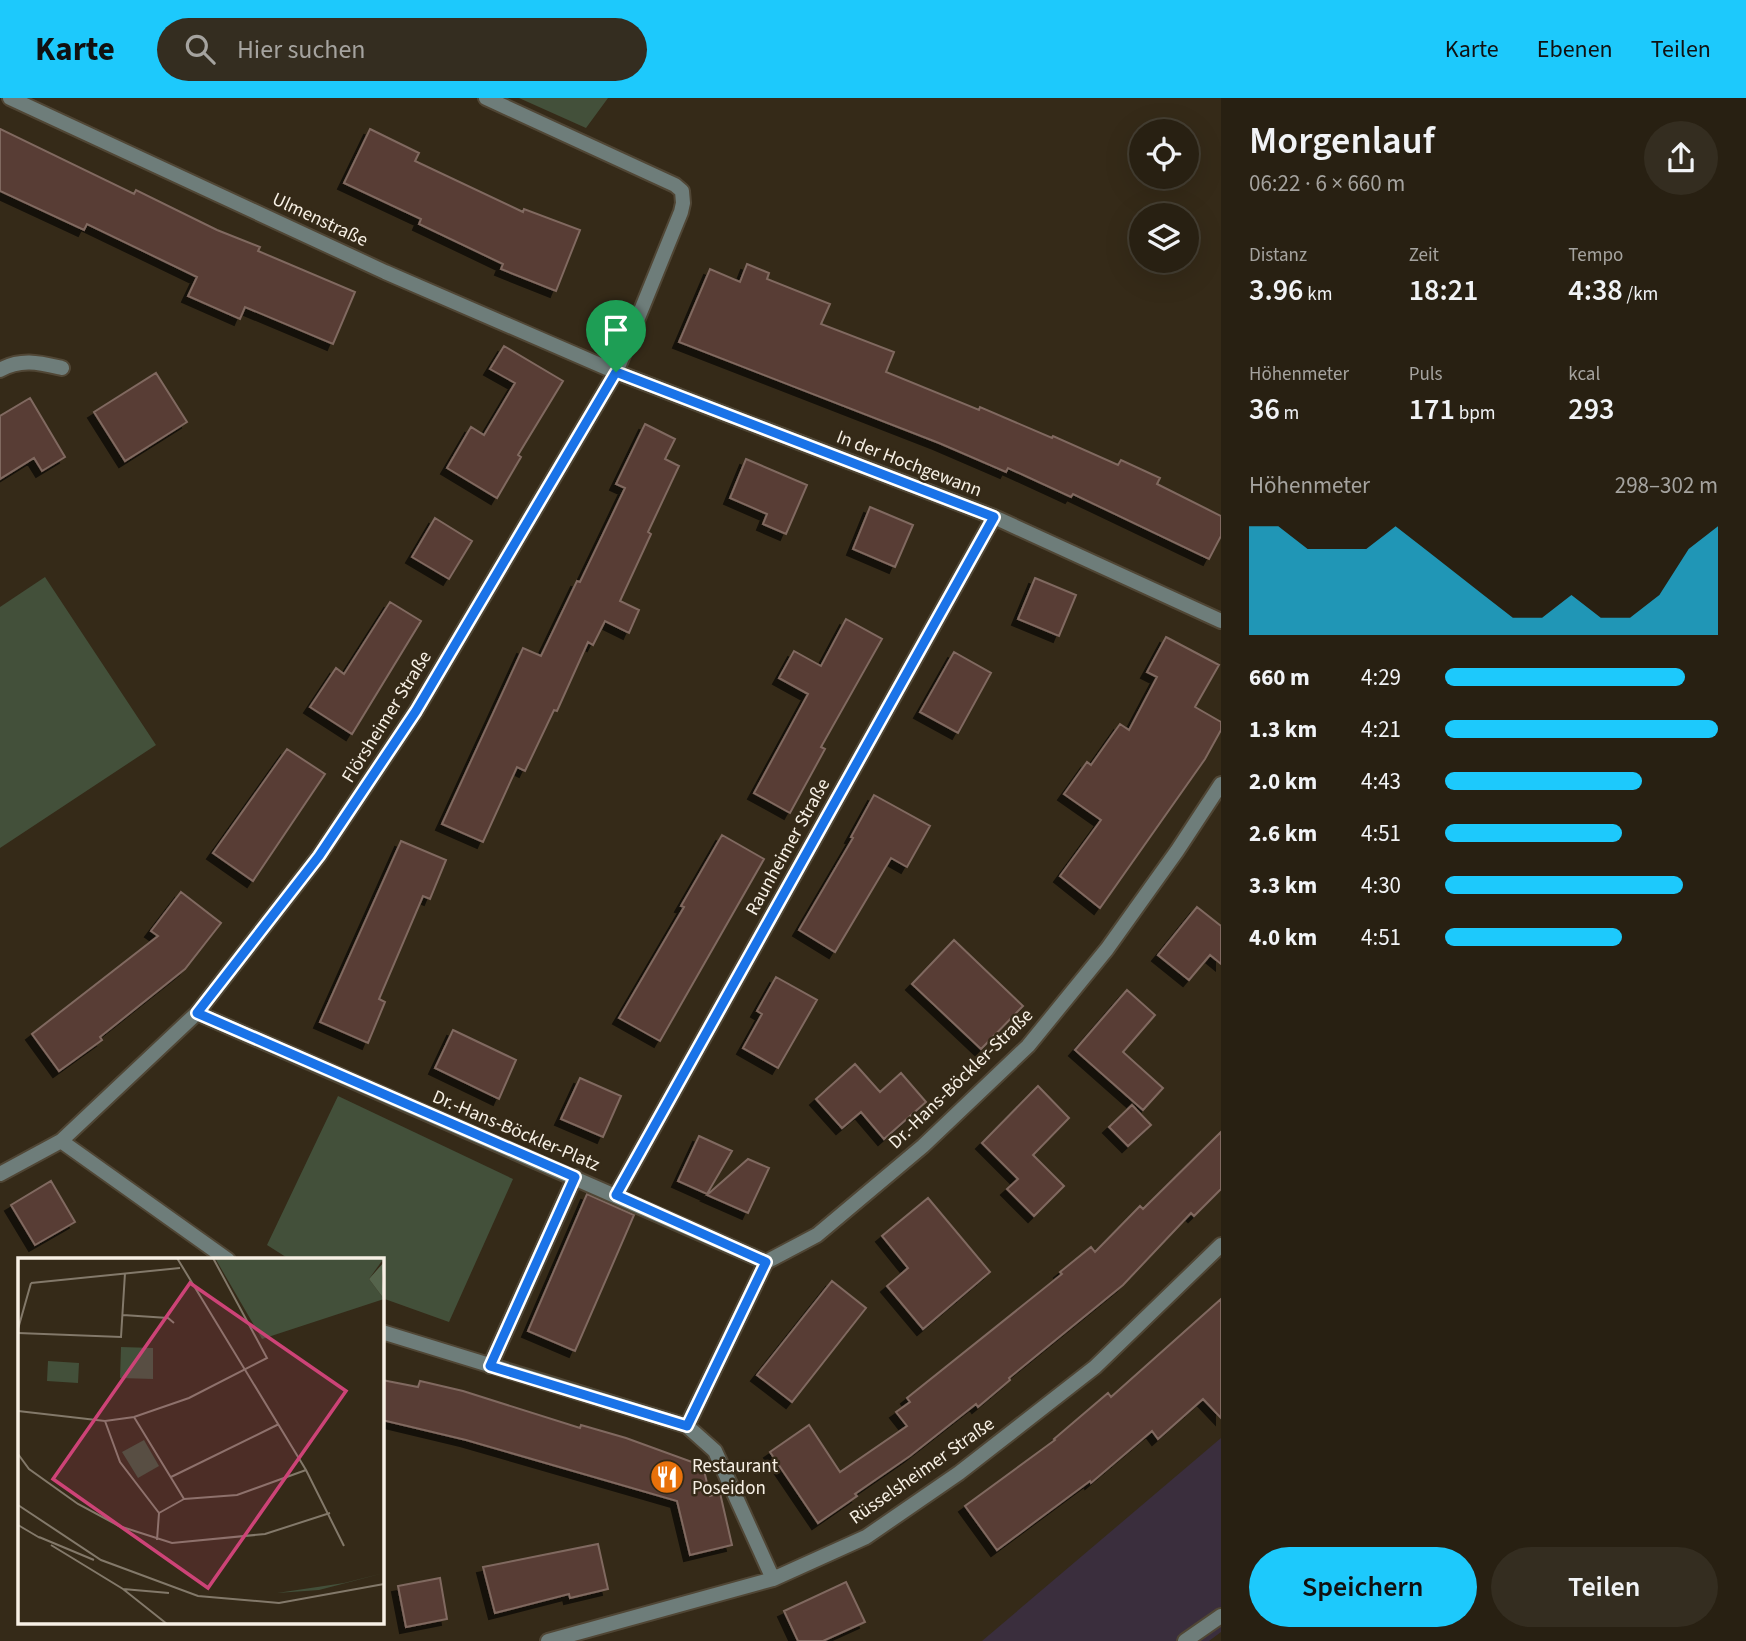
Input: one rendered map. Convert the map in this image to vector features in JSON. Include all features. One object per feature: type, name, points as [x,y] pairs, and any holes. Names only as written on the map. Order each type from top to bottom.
[{"type":"street","name":"Ulmenstraße","points":[[10,98],[385,272],[616,372]]},
{"type":"street","name":"Flörsheimer Straße","points":[[0,1174],[61,1141],[197,1013],[319,856],[416,711],[616,372],[681,212],[684,203],[682,191],[593,145],[486,98]]},
{"type":"street","points":[[0,370],[8,365],[31,361],[62,368]]},
{"type":"street","name":"In der Hochgewann","points":[[616,372],[994,517],[1221,621]]},
{"type":"street","name":"Raunheimer Straße","points":[[616,1195],[994,517]]},
{"type":"street","name":"Dr.-Hans-Böckler-Straße","points":[[766,1262],[817,1235],[923,1146],[1028,1046],[1107,949],[1221,784]]},
{"type":"street","name":"Dr.-Hans-Böckler-Platz","points":[[197,1013],[766,1262]]},
{"type":"street","points":[[61,1141],[227,1258]]},
{"type":"street","points":[[490,1366],[575,1177]]},
{"type":"street","name":"Rüsselsheimer Straße","points":[[548,1641],[773,1578],[866,1537],[959,1473],[1095,1367],[1221,1245]]},
{"type":"street","points":[[687,1426],[766,1262]]},
{"type":"street","points":[[383,1332],[687,1426],[715,1451],[773,1578]]},
{"type":"street","points":[[1185,1641],[1221,1616]]},
{"type":"shaded area","points":[[1221,1438],[1221,1632],[1209,1641],[982,1641]]},
{"type":"green space","points":[[519,98],[608,98],[586,128]]},
{"type":"green space","points":[[45,577],[156,745],[0,848],[0,607]]},
{"type":"green space","points":[[338,1096],[513,1179],[449,1322],[383,1298],[383,1258],[287,1258],[267,1245]]},
{"type":"building","points":[[0,129],[134,194],[136,190],[217,230],[260,247],[258,251],[355,292],[333,344],[245,307],[240,319],[188,296],[197,277],[87,224],[84,230],[0,191]]},
{"type":"building","points":[[370,129],[419,153],[415,161],[523,212],[524,209],[580,230],[556,291],[501,269],[503,264],[419,224],[421,219],[344,183]]},
{"type":"building","points":[[747,264],[769,273],[767,279],[830,304],[821,324],[894,352],[886,372],[979,410],[980,407],[1052,438],[1053,436],[1118,465],[1121,460],[1160,478],[1157,484],[1221,516],[1221,536],[1209,559],[1073,494],[1071,497],[1008,468],[1006,472],[939,443],[679,342],[710,269],[740,282]]},
{"type":"building","points":[[504,346],[563,381],[518,455],[521,457],[497,498],[447,468],[471,427],[484,435],[515,383],[490,369]]},
{"type":"building","points":[[156,373],[187,422],[125,461],[94,412]]},
{"type":"building","points":[[30,398],[65,457],[42,471],[34,458],[0,479],[0,416]]},
{"type":"building","points":[[645,424],[675,439],[665,459],[679,466],[620,601],[639,610],[629,633],[605,621],[593,645],[588,642],[557,711],[554,710],[525,771],[517,767],[483,842],[442,824],[523,648],[541,656],[577,581],[580,582],[625,488],[616,484]]},
{"type":"building","points":[[746,459],[807,485],[786,534],[763,524],[767,514],[730,498]]},
{"type":"building","points":[[870,507],[913,525],[895,567],[853,549]]},
{"type":"building","points":[[435,518],[472,541],[449,579],[412,557]]},
{"type":"building","points":[[1035,578],[1076,595],[1059,636],[1018,619]]},
{"type":"building","points":[[390,602],[421,621],[352,734],[310,707],[336,668],[344,674]]},
{"type":"building","points":[[846,619],[882,639],[821,747],[825,749],[790,813],[754,793],[808,694],[779,678],[794,651],[821,666]]},
{"type":"building","points":[[1166,637],[1219,665],[1195,707],[1221,722],[1221,730],[1205,759],[1100,908],[1060,876],[1101,820],[1064,794],[1087,762],[1091,765],[1120,724],[1129,730],[1157,677],[1147,672]]},
{"type":"building","points":[[954,652],[991,673],[958,733],[920,712]]},
{"type":"building","points":[[287,749],[325,774],[253,881],[213,853]]},
{"type":"building","points":[[874,795],[930,826],[907,867],[891,858],[835,952],[799,930],[853,838],[851,837]]},
{"type":"building","points":[[722,835],[764,859],[660,1041],[619,1018],[684,907],[681,906]]},
{"type":"building","points":[[401,841],[446,860],[430,899],[423,896],[379,999],[385,1002],[368,1043],[320,1022]]},
{"type":"building","points":[[181,892],[221,923],[185,969],[100,1037],[102,1040],[59,1071],[32,1034],[158,936],[151,931]]},
{"type":"building","points":[[1197,907],[1221,926],[1221,964],[1210,955],[1189,980],[1158,955]]},
{"type":"building","points":[[954,940],[1023,1006],[981,1049],[912,984]]},
{"type":"building","points":[[776,977],[817,1000],[778,1068],[743,1048],[762,1014],[757,1011]]},
{"type":"building","points":[[1127,990],[1155,1015],[1123,1052],[1163,1088],[1143,1110],[1075,1050]]},
{"type":"building","points":[[453,1030],[516,1060],[499,1099],[435,1068]]},
{"type":"building","points":[[855,1064],[880,1092],[901,1073],[926,1102],[884,1139],[861,1112],[842,1128],[816,1099]]},
{"type":"building","points":[[580,1078],[621,1096],[603,1137],[561,1119]]},
{"type":"building","points":[[1038,1086],[1069,1118],[1033,1155],[1064,1186],[1034,1216],[1007,1189],[1018,1179],[982,1143]]},
{"type":"building","points":[[1132,1105],[1151,1125],[1128,1146],[1109,1127]]},
{"type":"building","points":[[1221,1132],[1221,1189],[1194,1216],[1191,1213],[1123,1285],[1009,1378],[1010,1380],[978,1407],[976,1404],[818,1523],[770,1452],[809,1425],[840,1472],[907,1426],[896,1412],[910,1402],[907,1398],[1062,1274],[1060,1272],[1091,1247],[1095,1252],[1140,1206],[1143,1209]]},
{"type":"building","points":[[699,1136],[732,1151],[707,1194],[678,1181]]},
{"type":"building","points":[[748,1159],[769,1168],[748,1213],[707,1195]]},
{"type":"building","points":[[51,1181],[75,1222],[35,1245],[11,1205]]},
{"type":"building","points":[[587,1194],[634,1215],[575,1351],[528,1331]]},
{"type":"building","points":[[928,1198],[990,1272],[923,1329],[887,1286],[908,1268],[882,1236]]},
{"type":"building","points":[[832,1281],[866,1308],[792,1402],[757,1375]]},
{"type":"building","points":[[1221,1299],[1221,1418],[1203,1399],[1158,1439],[1152,1431],[1091,1483],[1090,1481],[997,1550],[965,1506],[1055,1440],[1108,1393],[1111,1397]]},
{"type":"building","points":[[383,1380],[418,1387],[420,1381],[463,1391],[580,1428],[581,1425],[626,1438],[703,1466],[710,1496],[720,1493],[732,1545],[690,1555],[677,1501],[466,1440],[383,1420]]},
{"type":"building","points":[[598,1544],[608,1589],[570,1598],[569,1594],[495,1613],[483,1567]]},
{"type":"building","points":[[440,1578],[447,1619],[406,1627],[398,1586]]},
{"type":"building","points":[[846,1582],[865,1622],[823,1641],[798,1641],[784,1611]]},
{"type":"place","name":"Restaurant Poseidon","points":[[667,1477]]},
{"type":"route","points":[[616,372],[994,517],[616,1195],[766,1262],[687,1426],[490,1366],[575,1177],[197,1013],[319,856],[416,711],[616,372]]}]
